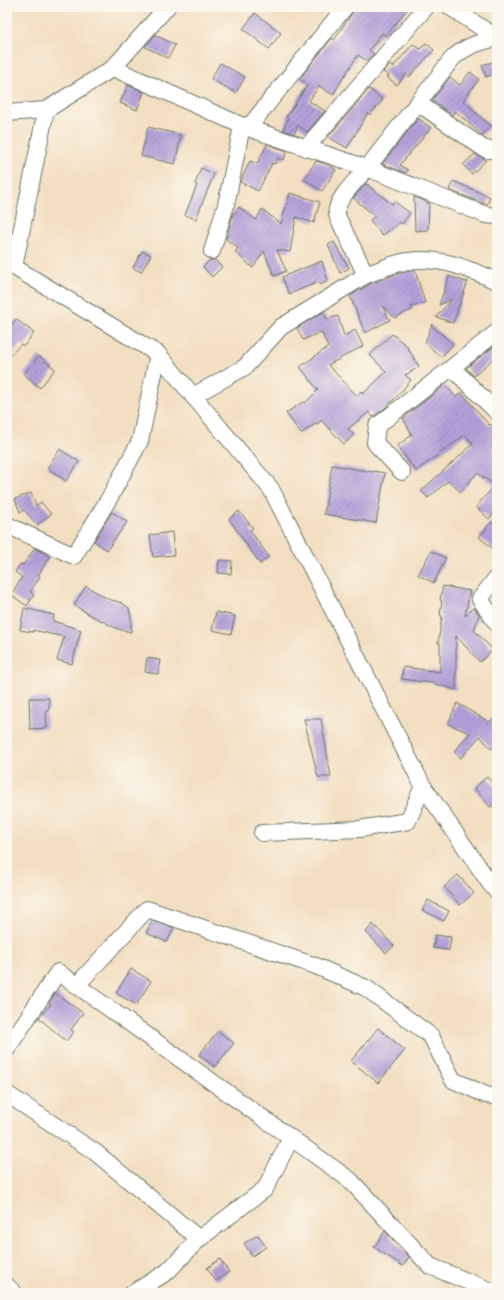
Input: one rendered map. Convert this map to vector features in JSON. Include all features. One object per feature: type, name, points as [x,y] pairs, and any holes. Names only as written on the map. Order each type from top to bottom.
[{"type":"street","points":[[7,113],[46,110],[113,68],[162,14],[166,7]]},
{"type":"street","points":[[242,126],[246,127],[253,122],[345,7]]},
{"type":"street","points":[[306,148],[426,7]]},
{"type":"street","points":[[450,7],[497,38]]},
{"type":"street","points":[[366,274],[340,224],[337,210],[339,203],[452,59],[458,53],[477,43],[497,38]]},
{"type":"street","points":[[113,68],[242,126],[367,168],[486,215],[497,216]]},
{"type":"street","points":[[418,103],[483,148],[488,150],[497,149]]},
{"type":"street","points":[[46,110],[10,268],[158,354],[271,489],[423,786],[491,885],[497,891]]},
{"type":"street","points":[[212,251],[226,205],[242,126]]},
{"type":"street","points":[[194,396],[245,366],[281,327],[366,274],[407,261],[428,260],[461,266],[497,282]]},
{"type":"street","points":[[402,472],[375,443],[377,426],[497,332]]},
{"type":"street","points":[[7,525],[74,556],[110,497],[140,441],[158,354]]},
{"type":"street","points":[[452,368],[497,412]]},
{"type":"street","points":[[497,577],[480,599],[497,624]]},
{"type":"street","points":[[262,833],[359,829],[408,820],[423,786]]},
{"type":"street","points":[[77,985],[147,909],[316,966],[366,988],[431,1036],[453,1080],[486,1095],[497,1097]]},
{"type":"street","points":[[7,1049],[58,972],[350,1180],[430,1266],[496,1293]]},
{"type":"street","points":[[7,1094],[95,1152],[199,1239]]},
{"type":"street","points":[[133,1293],[167,1272],[199,1239],[265,1189],[291,1138]]},
{"type":"street","points":[[7,1286],[14,1293]]},
{"type":"building","points":[[354,7],[409,7],[386,36],[382,33],[369,50],[374,54],[367,61],[358,55],[333,95],[319,86],[309,101],[325,111],[307,132],[298,125],[294,134],[283,130],[288,119],[286,117],[308,84],[299,79],[332,38],[334,40],[352,13]]},
{"type":"building","points":[[255,13],[281,33],[269,49],[243,29]]},
{"type":"building","points":[[155,35],[175,45],[168,58],[145,47]]},
{"type":"building","points":[[426,43],[434,50],[409,77],[406,74],[397,85],[383,72],[390,65],[393,67],[413,44],[420,49]]},
{"type":"building","points":[[493,62],[497,73],[486,77],[482,65]]},
{"type":"building","points":[[220,63],[245,77],[236,93],[211,79]]},
{"type":"building","points":[[470,72],[479,79],[463,101],[491,126],[482,135],[455,111],[452,115],[432,100],[450,77],[460,85]]},
{"type":"building","points":[[128,85],[144,92],[137,110],[120,103]]},
{"type":"building","points":[[369,89],[383,100],[370,115],[368,113],[347,148],[328,137]]},
{"type":"building","points":[[418,118],[431,128],[400,165],[408,170],[406,173],[382,164]]},
{"type":"building","points":[[148,127],[181,135],[175,164],[141,156]]},
{"type":"building","points":[[267,144],[287,151],[284,160],[278,158],[275,164],[272,163],[258,191],[240,182],[250,161],[257,164]]},
{"type":"building","points":[[475,154],[486,160],[472,174],[463,165]]},
{"type":"building","points":[[316,161],[330,165],[336,170],[322,191],[304,179]]},
{"type":"building","points":[[201,168],[214,174],[196,219],[185,215],[197,185],[195,184]]},
{"type":"building","points":[[453,181],[490,197],[487,205],[449,190]]},
{"type":"building","points":[[366,184],[392,204],[394,201],[410,213],[402,224],[399,222],[382,236],[370,220],[375,216],[353,198]]},
{"type":"building","points":[[290,193],[320,202],[314,223],[296,217],[290,252],[277,250],[286,271],[274,276],[264,251],[253,268],[235,252],[238,248],[226,239],[233,215],[239,207],[256,220],[262,209],[281,224]]},
{"type":"building","points":[[414,197],[429,203],[428,230],[415,231]]},
{"type":"building","points":[[334,242],[349,268],[340,273],[328,245]]},
{"type":"building","points":[[142,251],[151,255],[141,272],[133,268]]},
{"type":"building","points":[[210,260],[215,260],[222,267],[212,277],[203,267]]},
{"type":"building","points":[[322,261],[328,281],[320,285],[319,282],[289,294],[282,277]]},
{"type":"building","points":[[415,270],[425,303],[411,307],[413,309],[395,318],[382,306],[390,320],[365,333],[350,296],[370,284],[396,274]]},
{"type":"building","points":[[449,276],[466,282],[468,281],[453,323],[436,317],[452,299],[439,305]]},
{"type":"building","points":[[323,312],[327,319],[338,316],[344,336],[355,330],[363,346],[328,365],[357,396],[361,391],[363,394],[386,372],[370,355],[392,334],[406,345],[419,367],[405,375],[411,380],[384,409],[373,417],[369,412],[348,429],[354,435],[344,444],[321,420],[318,424],[316,423],[301,434],[286,413],[303,402],[305,403],[318,390],[300,367],[328,347],[321,332],[303,340],[297,328]]},
{"type":"building","points":[[16,319],[34,333],[24,346],[21,344],[7,359],[7,331]]},
{"type":"building","points":[[432,324],[432,326],[453,344],[441,357],[425,343]]},
{"type":"building","points":[[497,344],[497,355],[474,376],[466,368]]},
{"type":"building","points":[[39,356],[55,369],[40,388],[24,374]]},
{"type":"building","points":[[445,385],[456,397],[461,392],[489,425],[490,424],[497,431],[497,510],[489,519],[476,507],[495,485],[477,473],[461,492],[448,481],[428,498],[421,491],[473,444],[465,435],[416,471],[397,446],[412,435],[403,418]]},
{"type":"building","points":[[60,449],[79,462],[66,481],[47,468]]},
{"type":"building","points":[[332,465],[385,473],[376,523],[324,514]]},
{"type":"building","points":[[31,493],[36,506],[41,502],[51,514],[37,525],[24,510],[20,512],[15,499]]},
{"type":"building","points":[[239,511],[253,528],[250,530],[269,557],[260,564],[229,519]]},
{"type":"building","points":[[112,512],[127,522],[107,550],[94,541]]},
{"type":"building","points":[[491,522],[497,527],[497,552],[479,537]]},
{"type":"building","points":[[172,532],[174,555],[153,557],[150,535]]},
{"type":"building","points":[[35,548],[50,557],[38,575],[40,577],[30,592],[34,595],[27,606],[11,595],[22,577],[15,572],[20,564],[23,565]]},
{"type":"building","points":[[431,551],[446,558],[434,583],[418,575]]},
{"type":"building","points":[[219,560],[232,561],[231,574],[218,573]]},
{"type":"building","points":[[86,586],[108,599],[122,603],[129,608],[131,632],[118,629],[74,605]]},
{"type":"building","points":[[443,586],[470,591],[465,616],[474,607],[479,615],[474,630],[493,650],[480,662],[456,636],[456,690],[432,683],[402,679],[403,667],[440,672],[440,643],[438,643],[442,616],[440,615],[442,601],[440,600]]},
{"type":"building","points":[[24,608],[54,615],[53,621],[81,630],[72,664],[57,660],[64,637],[33,630],[33,632],[20,630]]},
{"type":"building","points":[[216,612],[235,616],[231,634],[212,630]]},
{"type":"building","points":[[147,658],[160,660],[158,674],[145,672]]},
{"type":"building","points":[[29,698],[49,698],[49,711],[46,711],[47,728],[30,729]]},
{"type":"building","points":[[457,703],[489,722],[497,716],[497,744],[491,749],[480,736],[461,758],[454,752],[470,733],[448,724]]},
{"type":"building","points":[[304,719],[321,719],[331,777],[318,777]]},
{"type":"building","points":[[487,777],[497,789],[497,801],[490,807],[474,788]]},
{"type":"building","points":[[458,875],[474,893],[460,905],[444,887]]},
{"type":"building","points":[[428,900],[449,911],[444,921],[422,910]]},
{"type":"building","points":[[152,921],[174,928],[167,942],[146,933]]},
{"type":"building","points":[[373,924],[394,946],[386,953],[366,932]]},
{"type":"building","points":[[435,935],[451,937],[449,950],[433,948]]},
{"type":"building","points":[[131,969],[151,981],[136,1005],[116,993]]},
{"type":"building","points":[[55,993],[83,1013],[71,1030],[74,1032],[66,1041],[39,1018],[51,1004],[49,1003]]},
{"type":"building","points":[[378,1028],[405,1050],[378,1083],[351,1061]]},
{"type":"building","points":[[218,1031],[234,1043],[215,1067],[199,1055]]},
{"type":"building","points":[[385,1231],[409,1257],[403,1266],[374,1247]]},
{"type":"building","points":[[258,1235],[266,1247],[252,1256],[244,1243]]},
{"type":"building","points":[[220,1259],[229,1272],[216,1281],[207,1268]]}]
